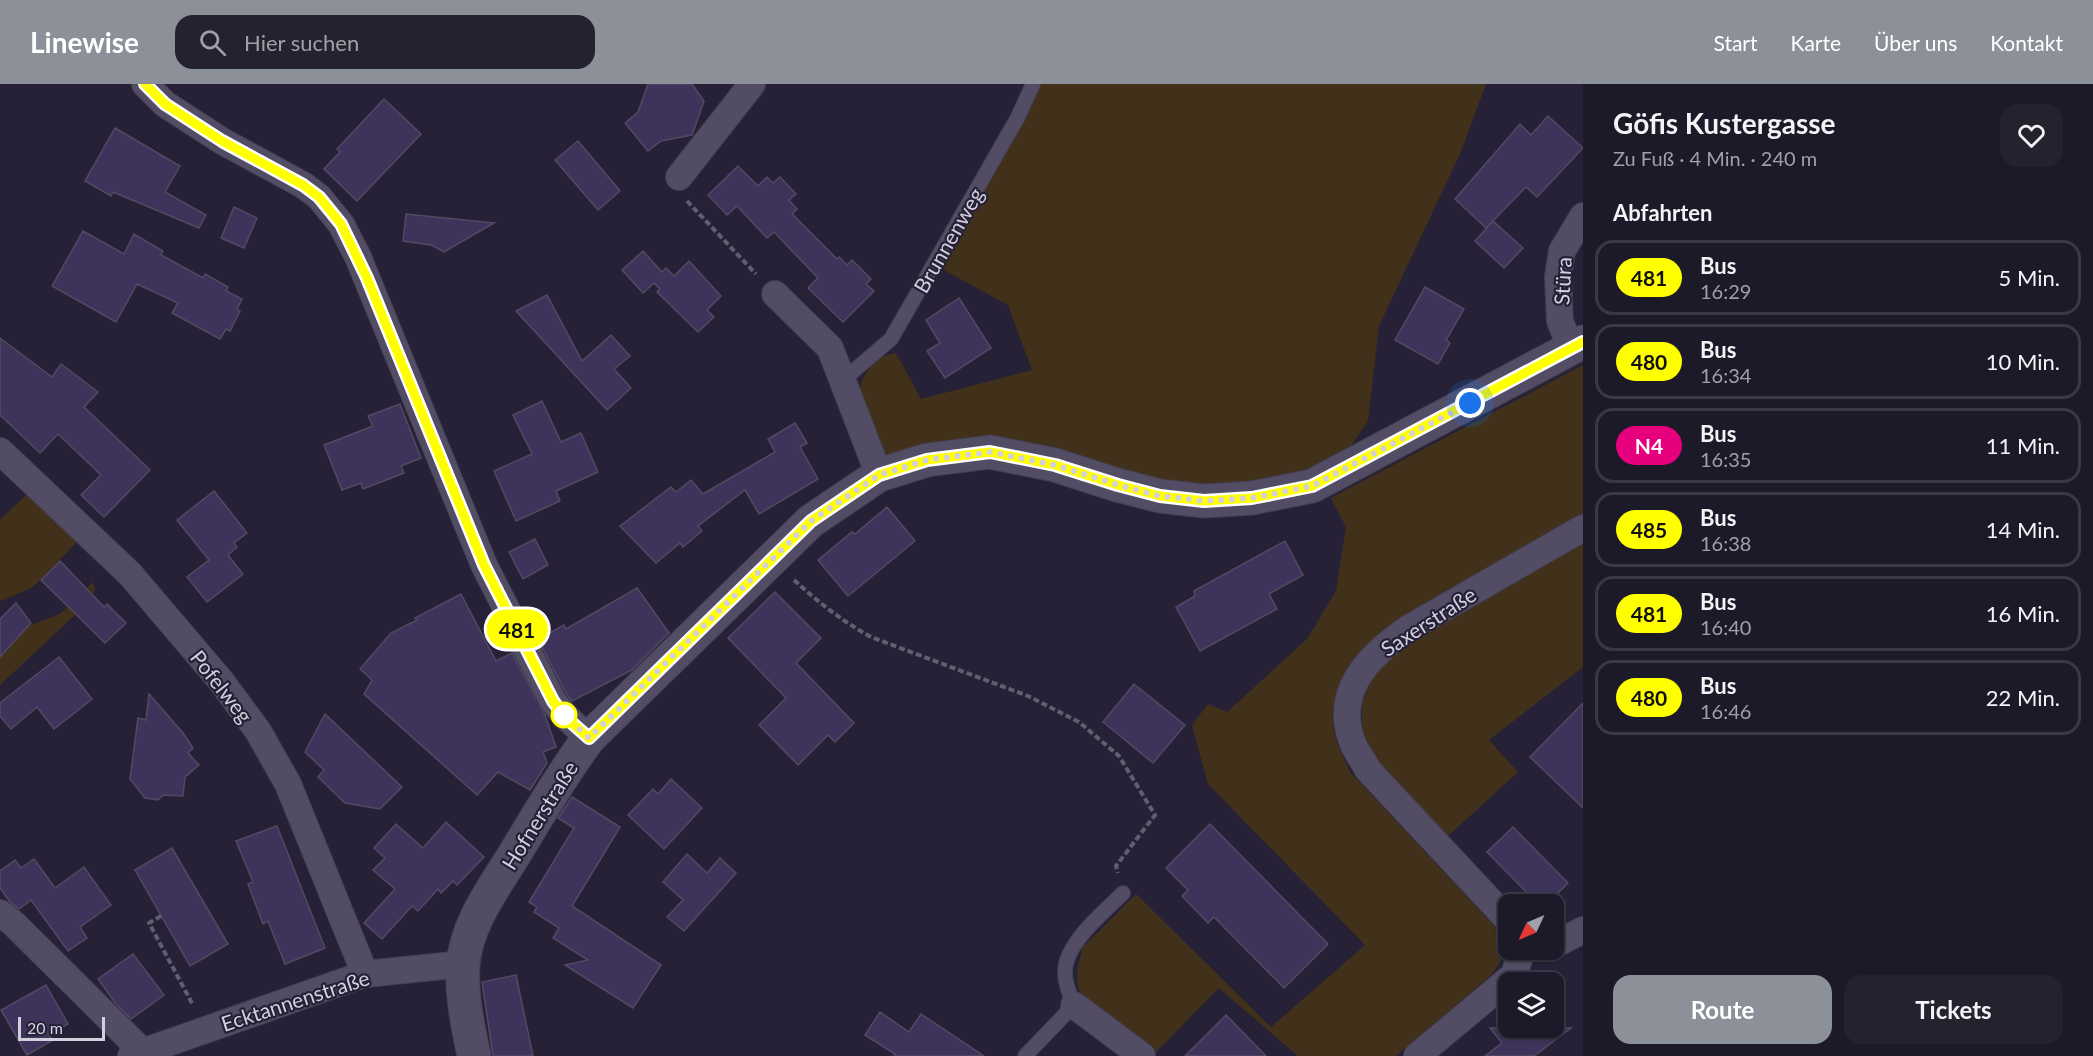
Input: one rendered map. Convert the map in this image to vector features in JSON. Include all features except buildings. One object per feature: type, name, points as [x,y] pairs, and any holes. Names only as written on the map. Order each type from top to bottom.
[{"type":"main road","name":"Hofnerstraße","points":[[474,1056],[464,1003],[463,964],[469,938],[480,912],[564,772],[589,738],[811,521],[879,475],[927,460],[990,452],[1055,465],[1160,496],[1204,501],[1252,498],[1312,486],[1577,346]]},
{"type":"street","points":[[145,84],[165,104],[222,141],[303,185],[319,197],[341,224],[367,278],[484,565],[553,701],[564,716],[589,738]]},
{"type":"street","points":[[682,188],[752,84]]},
{"type":"street","name":"Stüra","points":[[1577,346],[1560,321],[1558,277],[1562,251],[1583,216]]},
{"type":"street","points":[[775,294],[830,348],[879,475]]},
{"type":"street","name":"Pofelweg","points":[[0,450],[130,574],[221,681],[258,731],[288,784],[365,974]]},
{"type":"street","name":"Saxerstraße","points":[[1498,909],[1368,770],[1354,746],[1346,718],[1350,692],[1364,667],[1383,646],[1409,628],[1583,528]]},
{"type":"street","points":[[0,913],[14,924],[144,1053]]},
{"type":"street","points":[[1564,940],[1583,930]]},
{"type":"street","points":[[1422,1055],[1514,975],[1519,960]]},
{"type":"street","name":"Ecktannenstraße","points":[[144,1053],[365,974],[463,964]]},
{"type":"street","points":[[1074,1005],[1142,1056]]},
{"type":"lane","name":"Brunnenweg","points":[[843,380],[891,339],[1018,117],[1033,84]]},
{"type":"lane","points":[[1025,1056],[1074,1005],[1067,989],[1065,970],[1072,950],[1086,930],[1123,893]]},
{"type":"path","points":[[682,188],[775,294]]},
{"type":"path","points":[[771,559],[815,600],[847,624],[871,637],[1028,696],[1079,722],[1119,756],[1155,815],[1116,866],[1123,893]]},
{"type":"path","points":[[161,916],[149,923],[206,1030]]},
{"type":"shaded area","points":[[1031,84],[1486,84],[1460,154],[1379,326],[1368,421],[1344,456],[1333,462],[1292,475],[1247,484],[1206,488],[893,457],[881,450],[861,410],[858,396],[867,371],[880,359],[896,353],[921,399],[1032,370],[1008,305],[942,269]]},
{"type":"shaded area","points":[[1583,365],[1583,518],[1370,643],[1346,677],[1335,701],[1333,714],[1333,728],[1337,742],[1350,772],[1495,927],[1498,936],[1498,960],[1500,960],[1489,977],[1396,1056],[1298,1056],[1219,988],[1155,1053],[1087,1003],[1078,988],[1077,970],[1083,947],[1136,894],[1271,1027],[1365,945],[1208,784],[1192,725],[1208,704],[1227,712],[1307,639],[1336,591],[1346,527],[1331,498]]},
{"type":"shaded area","points":[[29,492],[76,538],[76,543],[33,587],[2,601],[0,599],[0,520]]},
{"type":"shaded area","points":[[1583,542],[1583,667],[1489,740],[1518,772],[1447,837],[1375,759],[1362,729],[1362,703],[1373,674],[1401,646]]},
{"type":"shaded area","points":[[93,582],[95,589],[90,601],[0,685],[0,657],[29,626],[60,614]]},
{"type":"bus line","name":"481","points":[[145,84],[165,104],[222,141],[303,185],[319,197],[341,224],[367,278],[484,565],[553,701],[564,716],[589,738],[811,521],[879,475],[927,460],[990,452],[1055,465],[1160,496],[1204,501],[1252,498],[1312,486],[1583,342]]},
{"type":"route","points":[[564,715],[589,738],[811,521],[879,475],[927,460],[990,452],[1055,465],[1160,496],[1204,501],[1252,498],[1312,486],[1470,403]]}]
